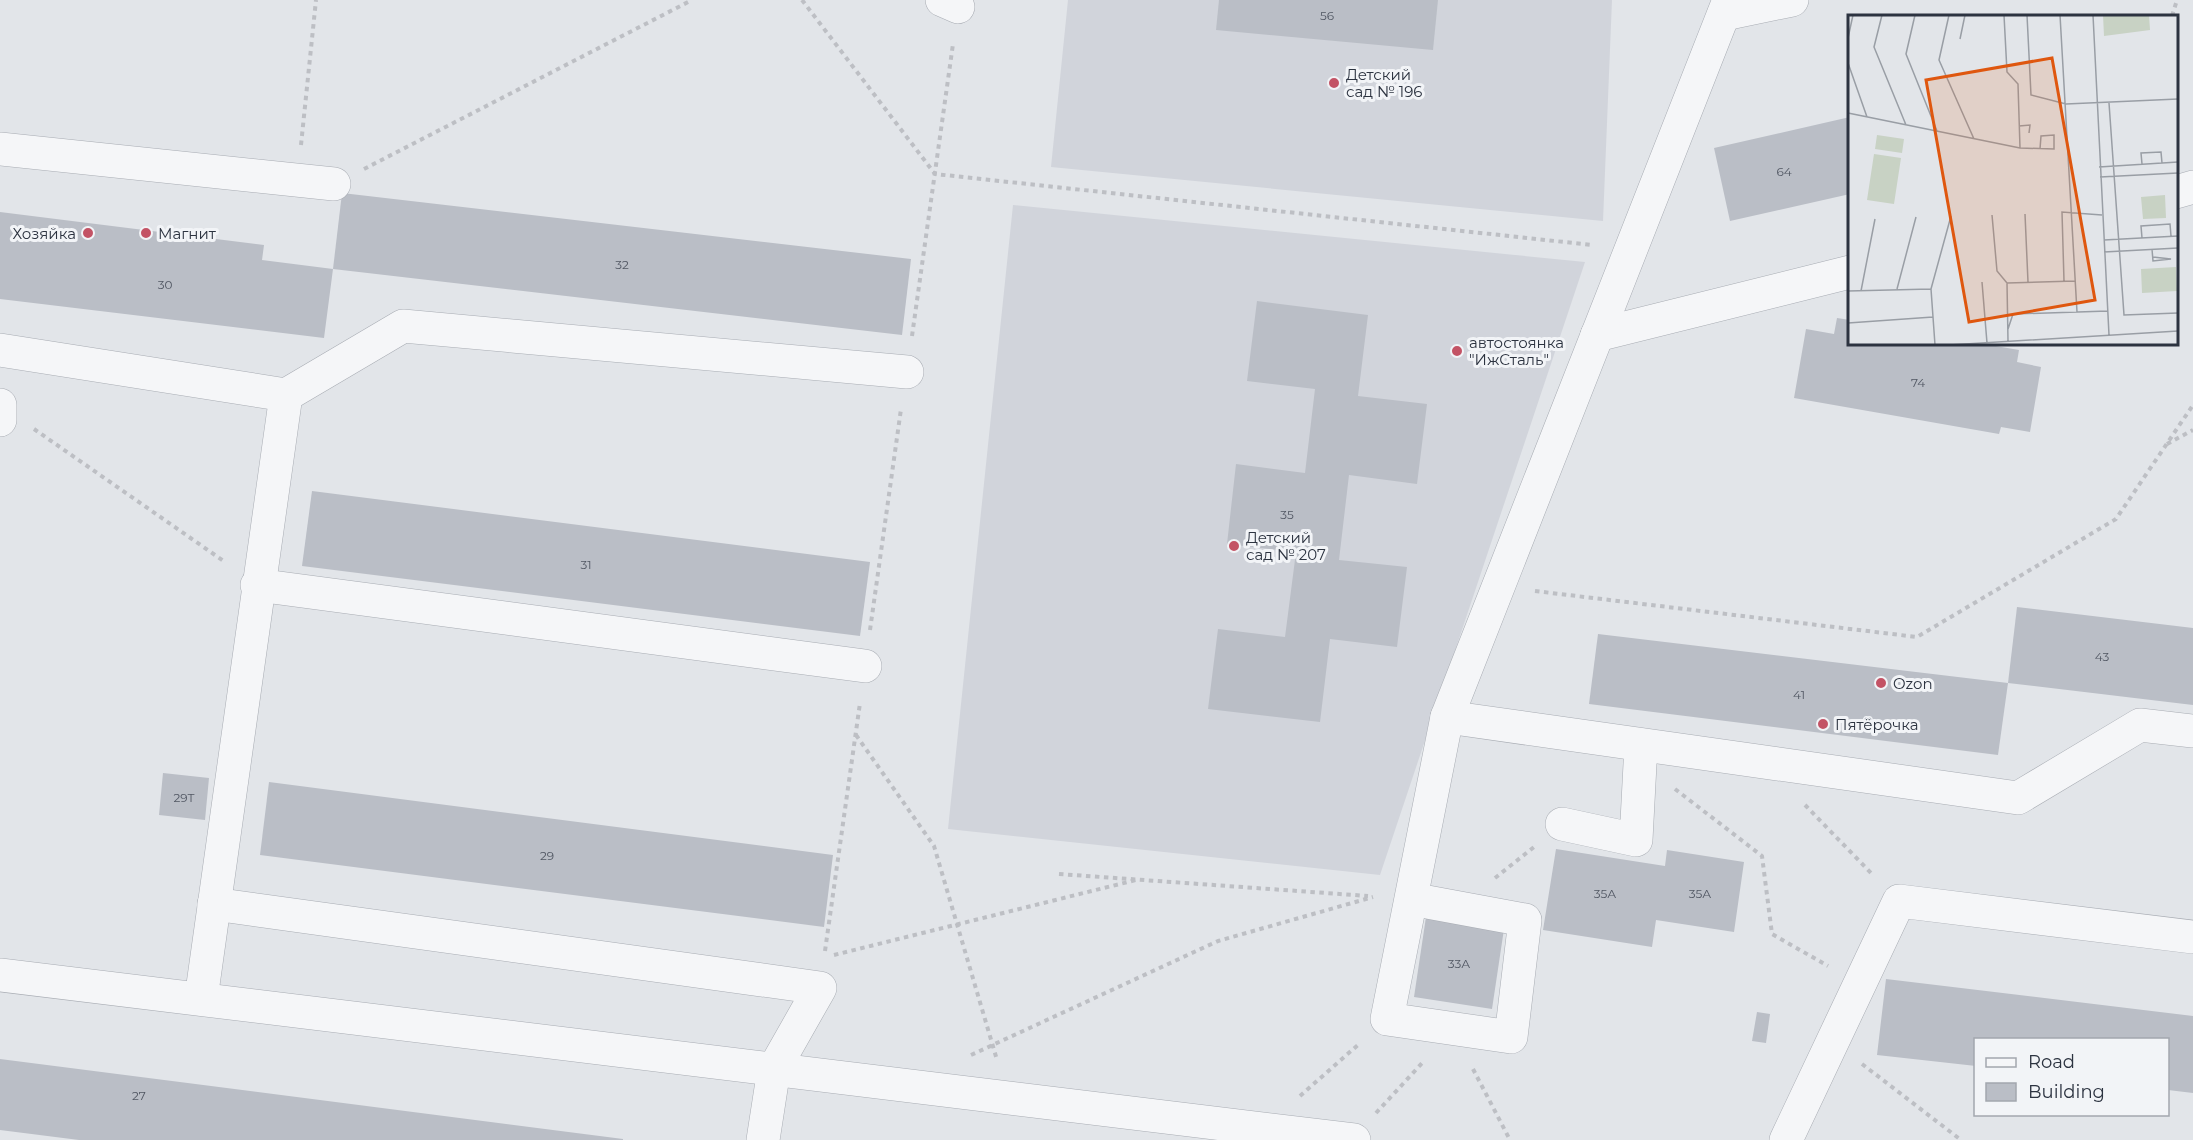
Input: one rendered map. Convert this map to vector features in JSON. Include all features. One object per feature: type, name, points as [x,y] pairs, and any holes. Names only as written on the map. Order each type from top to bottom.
[{"type":"lane","points":[[1412,892],[1458,908],[1525,920],[1511,1037],[1387,1019],[1412,892],[1447,717],[1726,7],[1792,0]]},
{"type":"lane","points":[[0,149],[334,184]]},
{"type":"lane","points":[[2178,192],[2193,188]]},
{"type":"lane","points":[[1597,335],[1848,273]]},
{"type":"lane","points":[[0,350],[286,395],[402,326],[907,372]]},
{"type":"lane","points":[[201,999],[257,585],[286,395]]},
{"type":"lane","points":[[257,585],[865,666]]},
{"type":"lane","points":[[1447,717],[2018,798],[2140,725],[2193,731]]},
{"type":"lane","points":[[1562,824],[1636,840],[1641,745]]},
{"type":"lane","points":[[1786,1140],[1899,901],[2193,937]]},
{"type":"lane","points":[[214,904],[820,988],[774,1069],[763,1140]]},
{"type":"lane","points":[[0,975],[1353,1140]]},
{"type":"path","points":[[297,180],[316,0]]},
{"type":"path","points":[[334,184],[692,0]]},
{"type":"path","points":[[802,0],[935,174],[1632,249]]},
{"type":"path","points":[[2172,15],[2177,0]]},
{"type":"path","points":[[950,4],[935,174],[825,957],[1140,879]]},
{"type":"path","points":[[1498,586],[1917,637],[2116,519],[2193,405]]},
{"type":"path","points":[[1,410],[257,585]]},
{"type":"path","points":[[2166,445],[2193,430]]},
{"type":"path","points":[[856,734],[934,846],[993,1044],[1005,1097]]},
{"type":"path","points":[[1641,745],[1674,788],[1762,856],[1772,934],[1860,985]]},
{"type":"path","points":[[1802,803],[1899,901]]},
{"type":"path","points":[[1458,908],[1562,824]]},
{"type":"path","points":[[1059,873],[1373,897],[1412,892]]},
{"type":"path","points":[[964,1058],[1218,940],[1373,897],[1412,892]]},
{"type":"path","points":[[1263,1129],[1387,1019]]},
{"type":"path","points":[[1353,1140],[1452,1029],[1510,1140]]},
{"type":"path","points":[[1832,1042],[1961,1140]]},
{"type":"shaded area","name":"Детский сад № 196","points":[[1068,0],[1612,0],[1603,221],[1051,167]]},
{"type":"shaded area","name":"Детский сад № 207","points":[[1013,205],[1585,262],[1380,875],[948,829]]},
{"type":"building","points":[[1219,0],[1438,0],[1433,50],[1216,30]]},
{"type":"building","points":[[1848,117],[1848,194],[1730,221],[1714,148]]},
{"type":"building","points":[[342,193],[911,259],[902,335],[333,269]]},
{"type":"building","points":[[0,212],[264,245],[262,260],[333,269],[324,338],[0,299]]},
{"type":"building","points":[[1257,301],[1368,315],[1358,396],[1427,404],[1417,484],[1349,475],[1339,560],[1407,567],[1397,647],[1330,639],[1320,722],[1208,709],[1218,629],[1285,637],[1296,552],[1227,544],[1236,464],[1305,473],[1315,389],[1247,381]]},
{"type":"building","points":[[1837,318],[1848,320],[1848,345],[1990,345],[2019,350],[2017,362],[2041,367],[2030,432],[2001,427],[1999,434],[1794,398],[1806,329],[1834,334]]},
{"type":"building","points":[[312,491],[870,562],[860,636],[302,566]]},
{"type":"building","points":[[2017,607],[2193,628],[2193,705],[2008,683]]},
{"type":"building","points":[[1598,634],[2008,683],[1998,755],[1589,704]]},
{"type":"building","points":[[163,773],[209,778],[205,820],[159,815]]},
{"type":"building","points":[[269,782],[833,855],[824,927],[260,855]]},
{"type":"building","points":[[1556,849],[1665,866],[1667,850],[1744,862],[1734,932],[1656,920],[1652,947],[1543,930]]},
{"type":"building","points":[[1426,917],[1504,929],[1492,1009],[1414,997]]},
{"type":"building","points":[[1886,979],[2193,1016],[2193,1093],[2169,1090],[2169,1038],[1974,1038],[1974,1066],[1877,1055]]},
{"type":"building","points":[[1757,1012],[1770,1014],[1766,1043],[1752,1041]]},
{"type":"building","points":[[0,1059],[623,1140],[79,1140],[0,1130]]},
{"type":"place","name":"Детский сад № 196","points":[[1334,83]]},
{"type":"place","name":"Хозяйка","points":[[88,233]]},
{"type":"place","name":"Магнит","points":[[146,233]]},
{"type":"place","name":"автостоянка \"ИжСталь\"","points":[[1457,351]]},
{"type":"place","name":"Детский сад № 207","points":[[1234,546]]},
{"type":"place","name":"Ozon","points":[[1881,683]]},
{"type":"place","name":"Пятёрочка","points":[[1823,724]]}]
